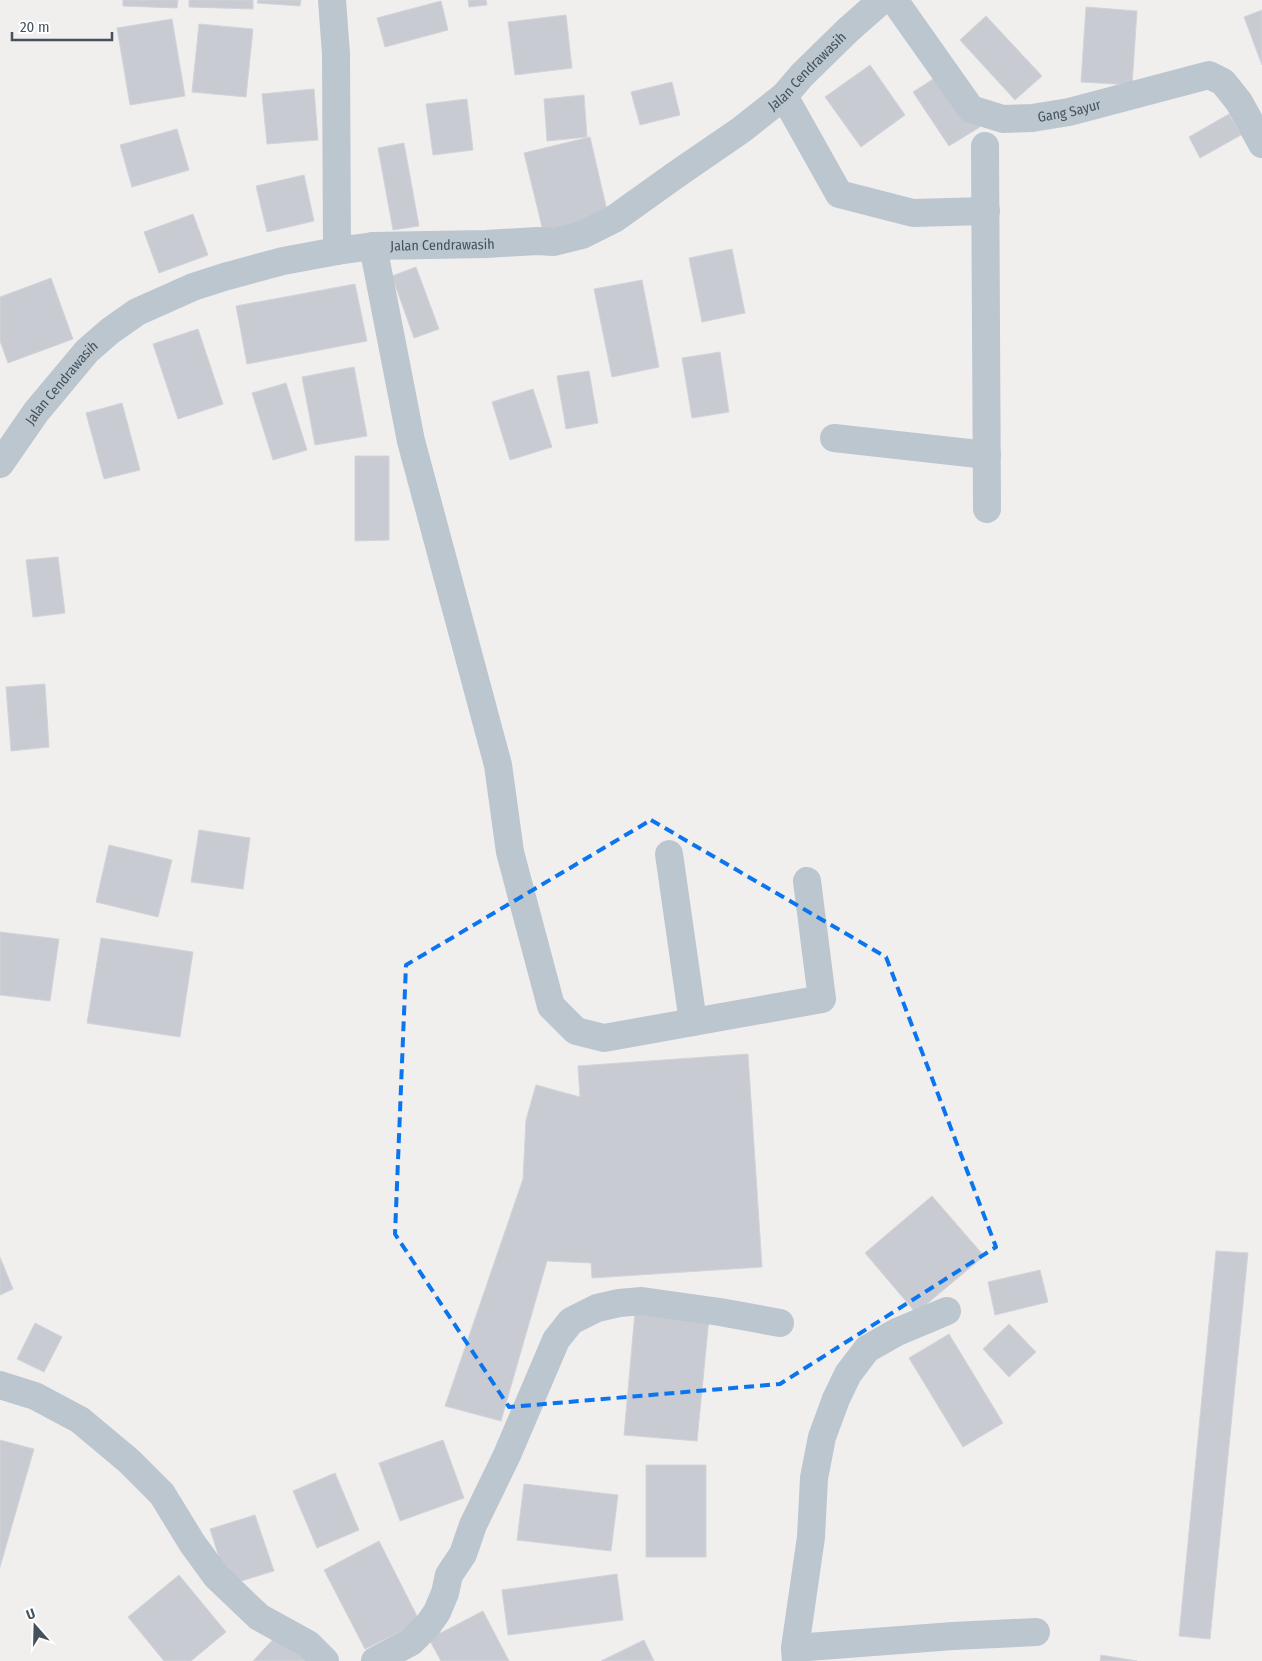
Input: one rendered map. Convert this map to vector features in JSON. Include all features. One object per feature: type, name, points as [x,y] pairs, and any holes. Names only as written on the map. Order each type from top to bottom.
[{"type":"street","points":[[332,0],[336,54],[337,251]]},
{"type":"street","name":"Jalan Cendrawasih","points":[[0,464],[36,412],[87,351],[110,330],[137,312],[193,287],[224,277],[283,261],[337,251],[373,246],[554,242],[582,235],[614,219],[733,135],[784,96],[802,75],[882,0]]},
{"type":"street","name":"Gang Sayur","points":[[894,0],[971,109],[1003,119],[1032,118],[1069,112],[1209,75],[1223,82],[1239,102],[1262,144]]},
{"type":"street","points":[[784,96],[839,194],[913,213],[986,211]]},
{"type":"street","points":[[985,146],[987,509]]},
{"type":"street","points":[[373,246],[411,441],[498,765],[510,852],[551,1006],[576,1031],[604,1038],[822,999],[808,881]]},
{"type":"street","points":[[834,438],[987,455]]},
{"type":"street","points":[[668,854],[693,1022]]},
{"type":"street","points":[[375,1661],[411,1642],[428,1625],[437,1612],[445,1593],[449,1575],[463,1554],[473,1525],[507,1454],[556,1340],[571,1321],[597,1308],[619,1303],[642,1301],[780,1323]]},
{"type":"street","points":[[947,1310],[897,1332],[867,1349],[848,1374],[836,1399],[822,1437],[814,1478],[811,1537],[795,1654],[953,1636],[1036,1632]]},
{"type":"street","points":[[0,1385],[35,1396],[80,1420],[129,1461],[162,1494],[192,1543],[216,1576],[259,1617],[308,1644],[325,1661]]},
{"type":"highlighted area","points":[[651,820],[886,957],[996,1247],[780,1384],[509,1407],[395,1234],[406,965]]},
{"type":"building","points":[[123,0],[178,0],[177,8],[123,6]]},
{"type":"building","points":[[189,0],[253,0],[253,9],[189,7]]},
{"type":"building","points":[[258,0],[301,0],[300,6],[257,3]]},
{"type":"building","points":[[468,0],[486,0],[487,5],[469,7]]},
{"type":"building","points":[[441,1],[448,30],[385,47],[377,18]]},
{"type":"building","points":[[1086,7],[1137,11],[1132,85],[1081,82]]},
{"type":"building","points":[[1262,10],[1262,65],[1244,17]]},
{"type":"building","points":[[566,15],[572,68],[515,75],[508,22]]},
{"type":"building","points":[[986,16],[1042,76],[1015,100],[960,40]]},
{"type":"building","points":[[172,19],[185,96],[130,105],[117,28]]},
{"type":"building","points":[[199,24],[253,29],[246,97],[192,92]]},
{"type":"building","points":[[870,65],[905,115],[861,147],[825,97]]},
{"type":"building","points":[[944,72],[980,127],[949,146],[913,92]]},
{"type":"building","points":[[672,82],[680,115],[640,125],[631,92]]},
{"type":"building","points":[[314,89],[318,140],[267,144],[262,94]]},
{"type":"building","points":[[584,95],[587,137],[547,141],[544,99]]},
{"type":"building","points":[[467,99],[473,150],[433,155],[426,104]]},
{"type":"building","points":[[1229,114],[1241,135],[1200,158],[1189,137]]},
{"type":"building","points":[[177,129],[189,170],[132,187],[120,145]]},
{"type":"building","points":[[590,137],[609,219],[544,235],[524,153]]},
{"type":"building","points":[[404,143],[419,226],[393,230],[378,148]]},
{"type":"building","points":[[304,175],[314,221],[267,232],[256,186]]},
{"type":"building","points":[[193,214],[208,255],[159,273],[144,232]]},
{"type":"building","points":[[732,249],[745,313],[702,322],[689,258]]},
{"type":"building","points":[[416,267],[439,329],[414,338],[392,276]]},
{"type":"building","points":[[51,278],[73,339],[8,363],[0,341],[0,297]]},
{"type":"building","points":[[642,280],[659,367],[612,377],[594,289]]},
{"type":"building","points":[[355,284],[367,341],[247,364],[236,306]]},
{"type":"building","points":[[198,329],[223,404],[178,419],[153,344]]},
{"type":"building","points":[[720,352],[729,412],[692,418],[682,358]]},
{"type":"building","points":[[354,367],[367,436],[315,445],[302,377]]},
{"type":"building","points":[[589,371],[598,423],[566,429],[557,376]]},
{"type":"building","points":[[286,383],[307,450],[273,460],[252,393]]},
{"type":"building","points":[[533,389],[552,447],[510,460],[492,402]]},
{"type":"building","points":[[122,403],[140,470],[104,479],[86,413]]},
{"type":"building","points":[[355,456],[389,456],[389,540],[355,541]]},
{"type":"building","points":[[58,557],[65,613],[33,617],[26,560]]},
{"type":"building","points":[[45,684],[49,747],[11,751],[6,687]]},
{"type":"building","points":[[199,830],[250,838],[243,889],[191,882]]},
{"type":"building","points":[[109,845],[172,860],[158,917],[96,902]]},
{"type":"building","points":[[0,932],[59,939],[50,1001],[0,995]]},
{"type":"building","points":[[101,938],[193,952],[180,1037],[87,1023]]},
{"type":"building","points":[[748,1054],[762,1267],[592,1278],[591,1263],[547,1261],[501,1421],[445,1406],[523,1179],[526,1120],[536,1085],[580,1097],[578,1066]]},
{"type":"building","points":[[932,1196],[984,1256],[916,1313],[865,1253]]},
{"type":"building","points":[[1216,1251],[1248,1253],[1210,1639],[1179,1636]]},
{"type":"building","points":[[0,1257],[13,1289],[0,1295]]},
{"type":"building","points":[[1040,1270],[1048,1302],[995,1315],[988,1282]]},
{"type":"building","points":[[635,1312],[709,1318],[697,1441],[624,1435]]},
{"type":"building","points":[[35,1323],[62,1337],[44,1372],[17,1359]]},
{"type":"building","points":[[1009,1324],[1036,1352],[1009,1377],[983,1349]]},
{"type":"building","points":[[949,1334],[1003,1423],[963,1447],[909,1358]]},
{"type":"building","points":[[0,1440],[34,1449],[0,1567]]},
{"type":"building","points":[[443,1440],[464,1498],[400,1521],[379,1463]]},
{"type":"building","points":[[646,1465],[706,1465],[706,1557],[646,1557]]},
{"type":"building","points":[[335,1473],[359,1530],[317,1548],[293,1491]]},
{"type":"building","points":[[524,1484],[618,1495],[611,1551],[517,1540]]},
{"type":"building","points":[[255,1515],[274,1571],[228,1585],[210,1529]]},
{"type":"building","points":[[379,1541],[420,1622],[365,1649],[324,1570]]},
{"type":"building","points":[[617,1574],[623,1620],[508,1635],[502,1590]]},
{"type":"building","points":[[179,1575],[226,1632],[191,1661],[164,1661],[128,1617]]},
{"type":"building","points":[[483,1611],[509,1661],[441,1661],[429,1639]]},
{"type":"building","points":[[279,1633],[310,1661],[253,1661]]},
{"type":"building","points":[[644,1640],[654,1661],[601,1661]]},
{"type":"building","points":[[1101,1655],[1137,1661],[1100,1661]]}]
